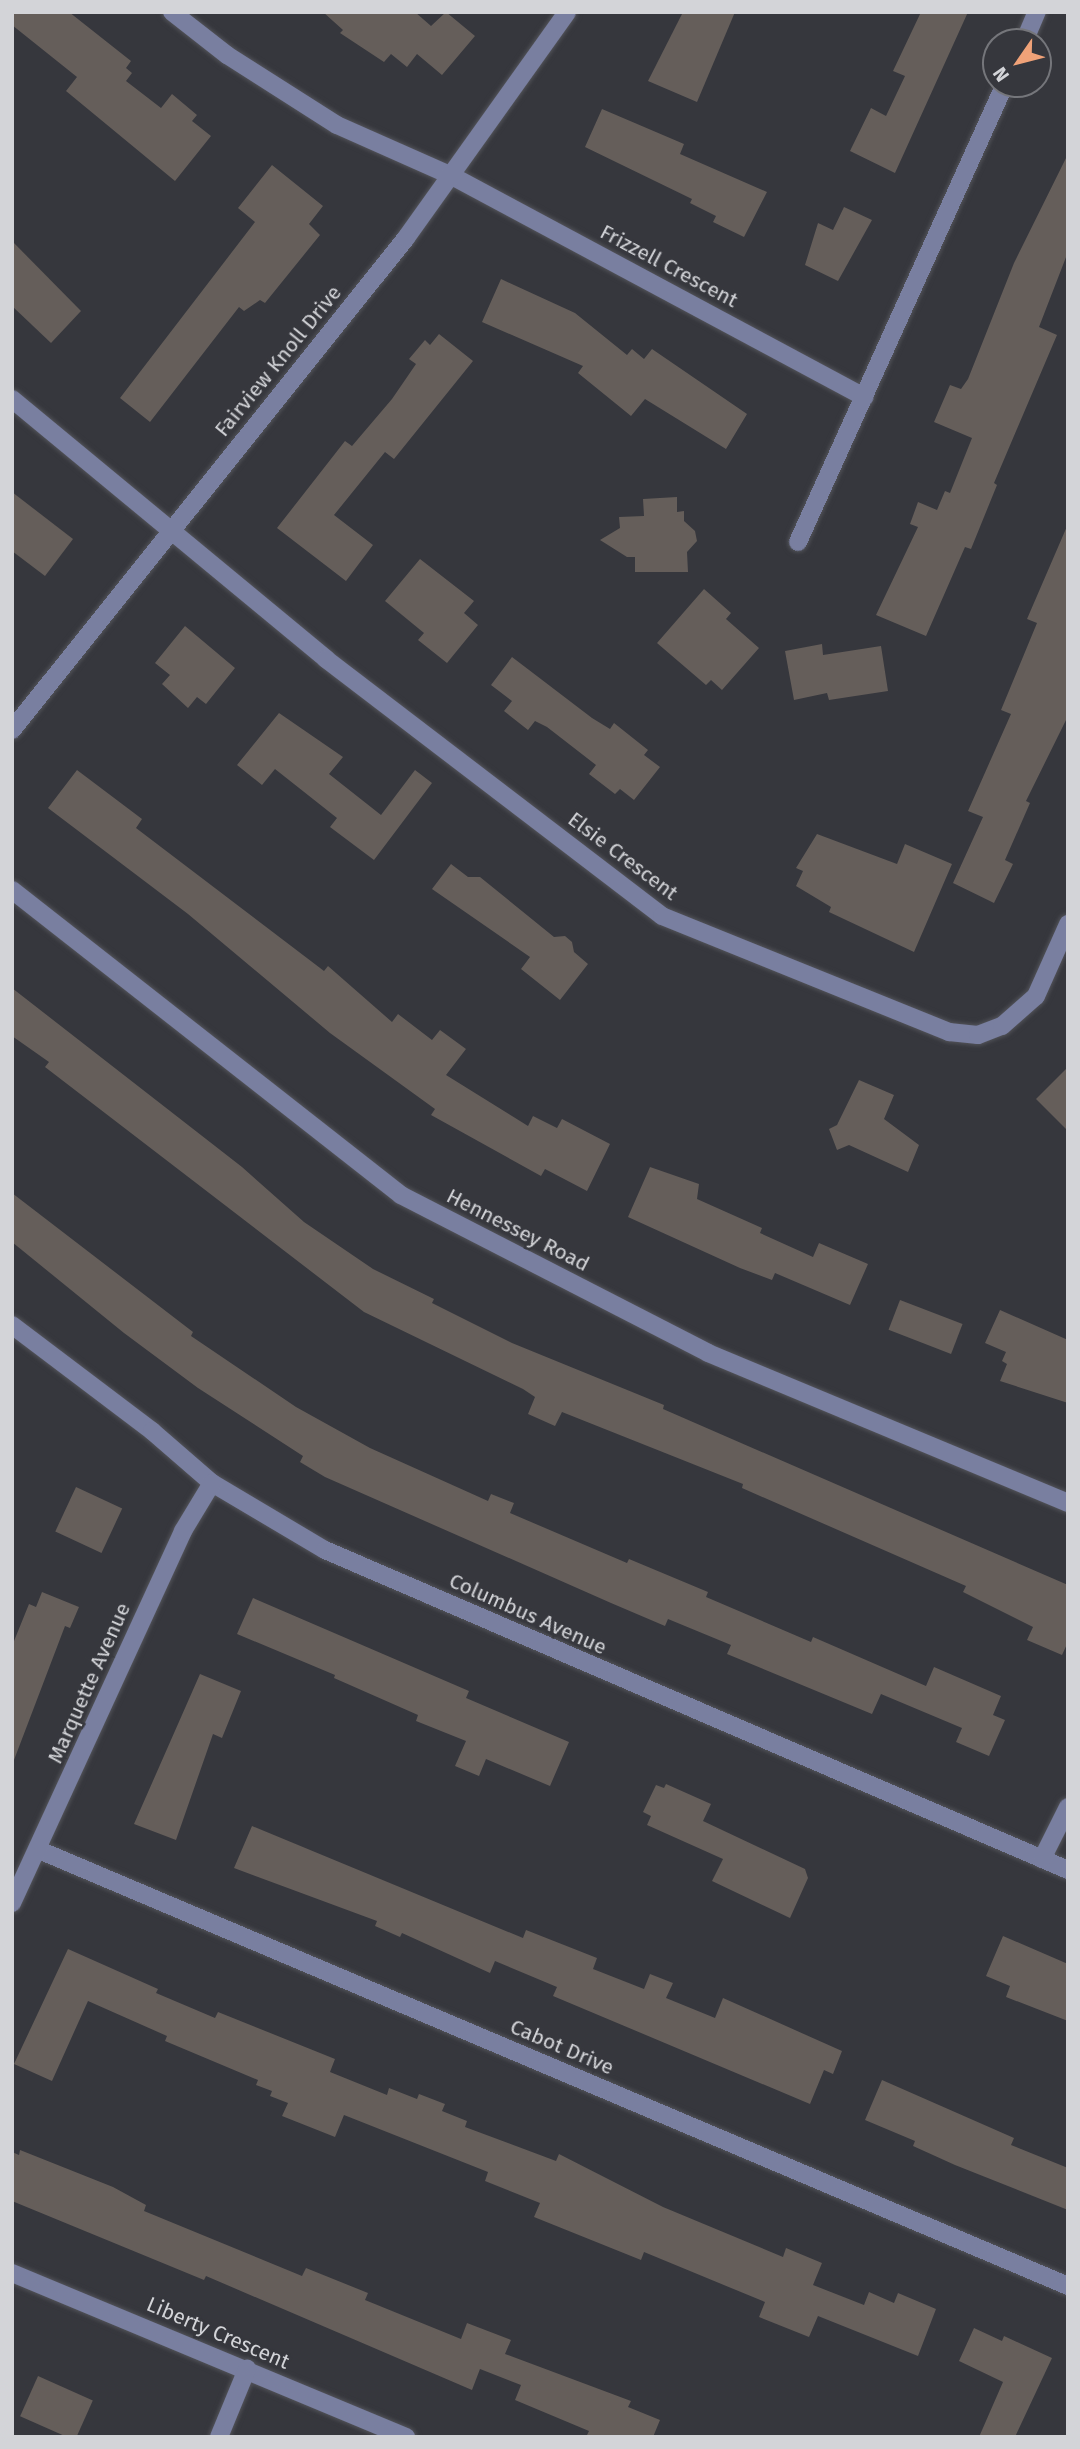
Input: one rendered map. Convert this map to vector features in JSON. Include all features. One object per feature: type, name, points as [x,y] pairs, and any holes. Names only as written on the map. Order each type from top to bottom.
[{"type":"street","name":"Frizzell Crescent","points":[[172,12],[227,55],[337,125],[452,176],[864,397]]},
{"type":"street","name":"Fairview Knoll Drive","points":[[12,730],[452,176],[567,12]]},
{"type":"street","points":[[798,542],[999,98]]},
{"type":"street","name":"Elsie Crescent","points":[[12,399],[170,533],[662,916],[949,1032],[978,1035],[1002,1026],[1036,996],[1068,924]]},
{"type":"street","name":"Hennessey Road","points":[[12,890],[401,1195],[708,1353],[1068,1503]]},
{"type":"street","name":"Columbus Avenue","points":[[12,1325],[152,1431],[212,1483],[325,1550],[994,1842],[1068,1870]]},
{"type":"street","name":"Marquette Avenue","points":[[12,1903],[39,1850],[183,1531],[212,1483]]},
{"type":"street","points":[[1042,1859],[1068,1807]]},
{"type":"street","name":"Cabot Drive","points":[[39,1850],[1068,2286]]},
{"type":"street","name":"Liberty Crescent","points":[[12,2273],[406,2437]]},
{"type":"street","points":[[219,2437],[247,2369]]},
{"type":"building","points":[[12,12],[69,12],[131,61],[126,68],[132,73],[126,81],[161,108],[172,94],[197,115],[192,121],[211,136],[175,181],[66,91],[77,77],[12,25]]},
{"type":"building","points":[[323,12],[415,12],[431,26],[446,12],[475,36],[442,75],[417,54],[407,67],[391,54],[384,62],[340,33],[343,30]]},
{"type":"building","points":[[683,12],[735,12],[697,102],[648,81]]},
{"type":"building","points":[[921,12],[968,12],[895,173],[850,151],[871,108],[886,116],[905,76],[893,71]]},
{"type":"building","points":[[602,109],[684,144],[680,154],[767,192],[744,237],[713,222],[716,216],[690,203],[692,199],[585,147]]},
{"type":"building","points":[[1068,154],[1068,252],[1039,327],[1057,335],[994,483],[997,485],[971,549],[965,547],[926,636],[876,615],[918,527],[910,524],[918,502],[937,510],[945,491],[950,493],[972,438],[934,422],[950,385],[961,389],[968,379],[1014,263]]},
{"type":"building","points":[[272,165],[323,206],[309,224],[320,235],[265,303],[260,300],[244,311],[239,307],[150,422],[120,398],[255,222],[238,208]]},
{"type":"building","points":[[844,207],[872,220],[838,281],[805,265],[818,223],[833,230]]},
{"type":"building","points":[[12,241],[81,311],[51,343],[12,306]]},
{"type":"building","points":[[501,279],[575,313],[627,355],[632,349],[644,359],[652,349],[747,414],[726,449],[645,399],[631,416],[578,373],[583,366],[482,322]]},
{"type":"building","points":[[439,334],[473,361],[394,459],[385,452],[334,515],[373,545],[346,581],[277,528],[345,441],[352,446],[392,399],[416,364],[409,359],[425,340],[430,345]]},
{"type":"building","points":[[12,492],[73,539],[45,576],[12,551]]},
{"type":"building","points":[[677,497],[677,512],[684,511],[684,521],[695,531],[697,541],[687,552],[688,572],[635,572],[635,557],[627,557],[600,540],[620,528],[619,517],[644,516],[643,499]]},
{"type":"building","points":[[1068,524],[1068,716],[1026,801],[1030,803],[1005,860],[1013,864],[994,903],[953,883],[983,817],[968,811],[1011,714],[1001,710],[1037,623],[1027,619]]},
{"type":"building","points":[[420,559],[474,601],[464,613],[478,625],[447,663],[418,640],[424,633],[385,601]]},
{"type":"building","points":[[704,589],[731,613],[726,619],[759,648],[722,690],[711,680],[706,685],[657,643]]},
{"type":"building","points":[[185,626],[235,668],[206,704],[197,697],[188,708],[162,684],[170,675],[155,663]]},
{"type":"building","points":[[822,644],[823,655],[881,646],[888,691],[829,700],[827,693],[794,700],[785,651]]},
{"type":"building","points":[[512,657],[592,718],[610,729],[614,723],[648,750],[644,755],[660,767],[634,800],[620,789],[615,794],[589,774],[596,765],[547,727],[535,721],[528,730],[504,711],[512,701],[491,685]]},
{"type":"building","points":[[279,713],[343,757],[329,774],[381,815],[415,770],[432,783],[374,860],[330,827],[337,818],[275,769],[262,785],[237,765]]},
{"type":"building","points":[[77,770],[142,819],[136,828],[324,971],[328,966],[392,1022],[398,1014],[432,1040],[440,1030],[466,1049],[446,1075],[528,1126],[533,1116],[557,1128],[562,1119],[610,1144],[587,1191],[545,1169],[541,1176],[431,1115],[435,1109],[330,1033],[188,914],[48,808]]},
{"type":"building","points":[[817,834],[897,864],[905,844],[952,864],[914,952],[829,912],[831,907],[796,886],[803,871],[796,868]]},
{"type":"building","points":[[451,864],[468,877],[480,877],[554,937],[565,936],[572,942],[574,952],[588,964],[560,1000],[521,969],[530,957],[432,889]]},
{"type":"building","points":[[12,988],[242,1167],[304,1222],[373,1269],[434,1299],[432,1303],[512,1343],[664,1405],[663,1409],[1068,1585],[1068,1642],[1062,1655],[1027,1640],[1033,1627],[963,1592],[966,1586],[742,1488],[743,1484],[562,1412],[555,1426],[528,1414],[535,1397],[523,1389],[364,1312],[45,1067],[49,1062],[12,1036]]},
{"type":"building","points":[[1068,1067],[1068,1131],[1036,1099]]},
{"type":"building","points":[[859,1080],[894,1095],[884,1119],[919,1145],[908,1172],[849,1145],[837,1150],[829,1129],[837,1125]]},
{"type":"building","points":[[650,1167],[699,1184],[697,1199],[762,1228],[760,1233],[813,1257],[819,1243],[868,1264],[850,1305],[775,1273],[772,1280],[740,1268],[628,1217]]},
{"type":"building","points":[[12,1193],[193,1332],[191,1336],[296,1407],[370,1448],[488,1501],[491,1494],[514,1503],[510,1513],[627,1563],[629,1559],[708,1592],[706,1597],[811,1642],[813,1637],[926,1686],[934,1667],[1001,1696],[993,1715],[1005,1720],[989,1756],[956,1742],[962,1728],[881,1694],[872,1714],[727,1654],[731,1645],[668,1619],[665,1626],[325,1477],[300,1462],[303,1456],[198,1388],[124,1333],[12,1242]]},
{"type":"building","points":[[900,1300],[963,1324],[951,1354],[889,1330]]},
{"type":"building","points":[[1000,1310],[1068,1340],[1068,1403],[1000,1381],[1007,1364],[1002,1361],[1006,1352],[985,1343]]},
{"type":"building","points":[[76,1487],[122,1509],[102,1553],[55,1531]]},
{"type":"building","points":[[42,1592],[79,1607],[70,1628],[65,1626],[14,1760],[12,1646],[29,1604],[36,1607]]},
{"type":"building","points":[[253,1598],[469,1691],[466,1698],[569,1742],[550,1786],[486,1759],[479,1776],[455,1766],[466,1741],[416,1721],[418,1715],[334,1678],[335,1675],[237,1634]]},
{"type":"building","points":[[200,1674],[241,1691],[222,1738],[213,1734],[176,1840],[134,1824]]},
{"type":"building","points":[[666,1784],[711,1804],[703,1821],[805,1869],[808,1878],[790,1918],[712,1881],[723,1859],[647,1825],[651,1816],[643,1812],[656,1785],[664,1788]]},
{"type":"building","points":[[252,1826],[523,1938],[526,1930],[597,1958],[593,1969],[644,1989],[650,1974],[673,1983],[666,1998],[715,2018],[723,1998],[842,2051],[833,2074],[824,2070],[810,2104],[553,1996],[557,1987],[495,1961],[490,1973],[402,1933],[400,1937],[375,1926],[377,1921],[234,1868]]},
{"type":"building","points":[[1003,1936],[1068,1964],[1068,2021],[1006,1997],[1010,1986],[986,1976]]},
{"type":"building","points":[[68,1949],[158,1989],[156,1993],[215,2018],[218,2012],[335,2059],[330,2072],[387,2095],[389,2088],[417,2099],[419,2094],[445,2104],[442,2111],[467,2121],[465,2127],[556,2161],[559,2154],[663,2207],[783,2257],[786,2248],[822,2263],[813,2285],[864,2305],[869,2292],[894,2303],[898,2293],[936,2309],[918,2356],[818,2316],[809,2337],[759,2317],[765,2302],[644,2252],[641,2260],[534,2217],[540,2203],[485,2181],[488,2172],[344,2115],[335,2137],[282,2116],[288,2103],[270,2096],[272,2091],[256,2085],[258,2080],[165,2041],[167,2036],[88,2001],[52,2081],[14,2064]]},
{"type":"building","points":[[882,2080],[1014,2138],[1011,2145],[1068,2168],[1068,2210],[955,2165],[913,2146],[915,2141],[865,2120]]},
{"type":"building","points":[[20,2150],[113,2187],[146,2205],[144,2211],[302,2276],[306,2268],[368,2293],[365,2300],[461,2339],[467,2323],[511,2340],[505,2354],[631,2401],[628,2407],[660,2420],[653,2437],[586,2437],[589,2431],[515,2400],[521,2385],[480,2369],[472,2390],[206,2276],[204,2280],[12,2201],[12,2152],[19,2155]]},
{"type":"building","points":[[974,2328],[1002,2341],[1004,2336],[1052,2358],[1015,2437],[979,2437],[1003,2382],[959,2361]]},
{"type":"building","points":[[38,2376],[93,2400],[77,2437],[67,2437],[20,2416]]}]
